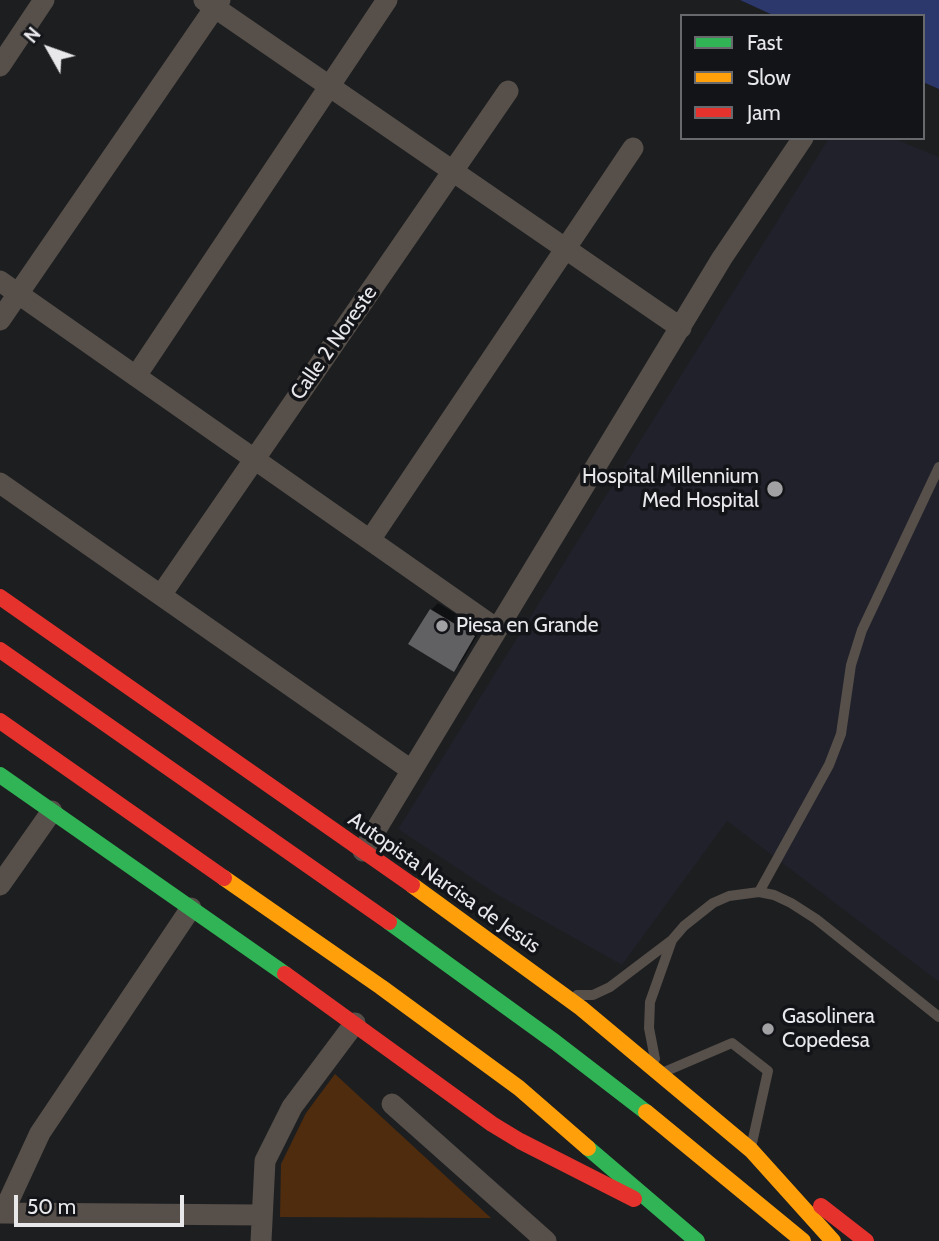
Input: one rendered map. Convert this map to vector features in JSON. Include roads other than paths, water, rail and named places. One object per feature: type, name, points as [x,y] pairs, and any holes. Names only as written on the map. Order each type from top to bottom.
[{"type":"main road","name":"Autopista Narcisa de Jesús","points":[[0,597],[363,851],[581,1008],[751,1150],[833,1241]]},
{"type":"main road","points":[[0,650],[555,1042],[683,1140],[803,1241]]},
{"type":"main road","points":[[0,721],[381,987],[519,1088],[697,1241]]},
{"type":"main road","points":[[0,775],[355,1023],[510,1135],[677,1223]]},
{"type":"main road","points":[[751,1150],[866,1241]]},
{"type":"street","points":[[0,66],[44,0]]},
{"type":"street","points":[[136,376],[387,0]]},
{"type":"street","points":[[0,320],[213,3],[681,328]]},
{"type":"street","name":"Calle 2 Noreste","points":[[160,595],[508,91]]},
{"type":"street","points":[[363,851],[722,258],[802,140]]},
{"type":"street","points":[[370,540],[633,148]]},
{"type":"street","points":[[0,281],[496,629]]},
{"type":"street","points":[[0,483],[411,770]]},
{"type":"street","points":[[0,885],[52,811]]},
{"type":"street","points":[[191,908],[40,1133],[2,1213],[261,1215]]},
{"type":"street","points":[[261,1241],[265,1161],[292,1107],[355,1023]]},
{"type":"street","points":[[392,1104],[546,1241]]},
{"type":"lane","points":[[759,892],[829,765],[841,734],[851,665],[862,630],[939,467]]},
{"type":"lane","points":[[540,978],[579,996],[593,995],[610,987],[672,940],[691,919],[713,903],[729,896],[759,892],[791,902],[816,919],[939,1017]]},
{"type":"lane","points":[[672,940],[650,1002],[649,1028],[660,1074],[732,1042],[768,1071],[751,1150]]},
{"type":"water","points":[[740,0],[939,0],[939,89],[925,83],[925,14],[771,14]]},
{"type":"place","name":"Hospital Millennium Med Hospital","points":[[775,489]]},
{"type":"place","name":"Piesa en Grande","points":[[442,626]]},
{"type":"place","name":"Gasolinera Copedesa","points":[[768,1029]]}]
